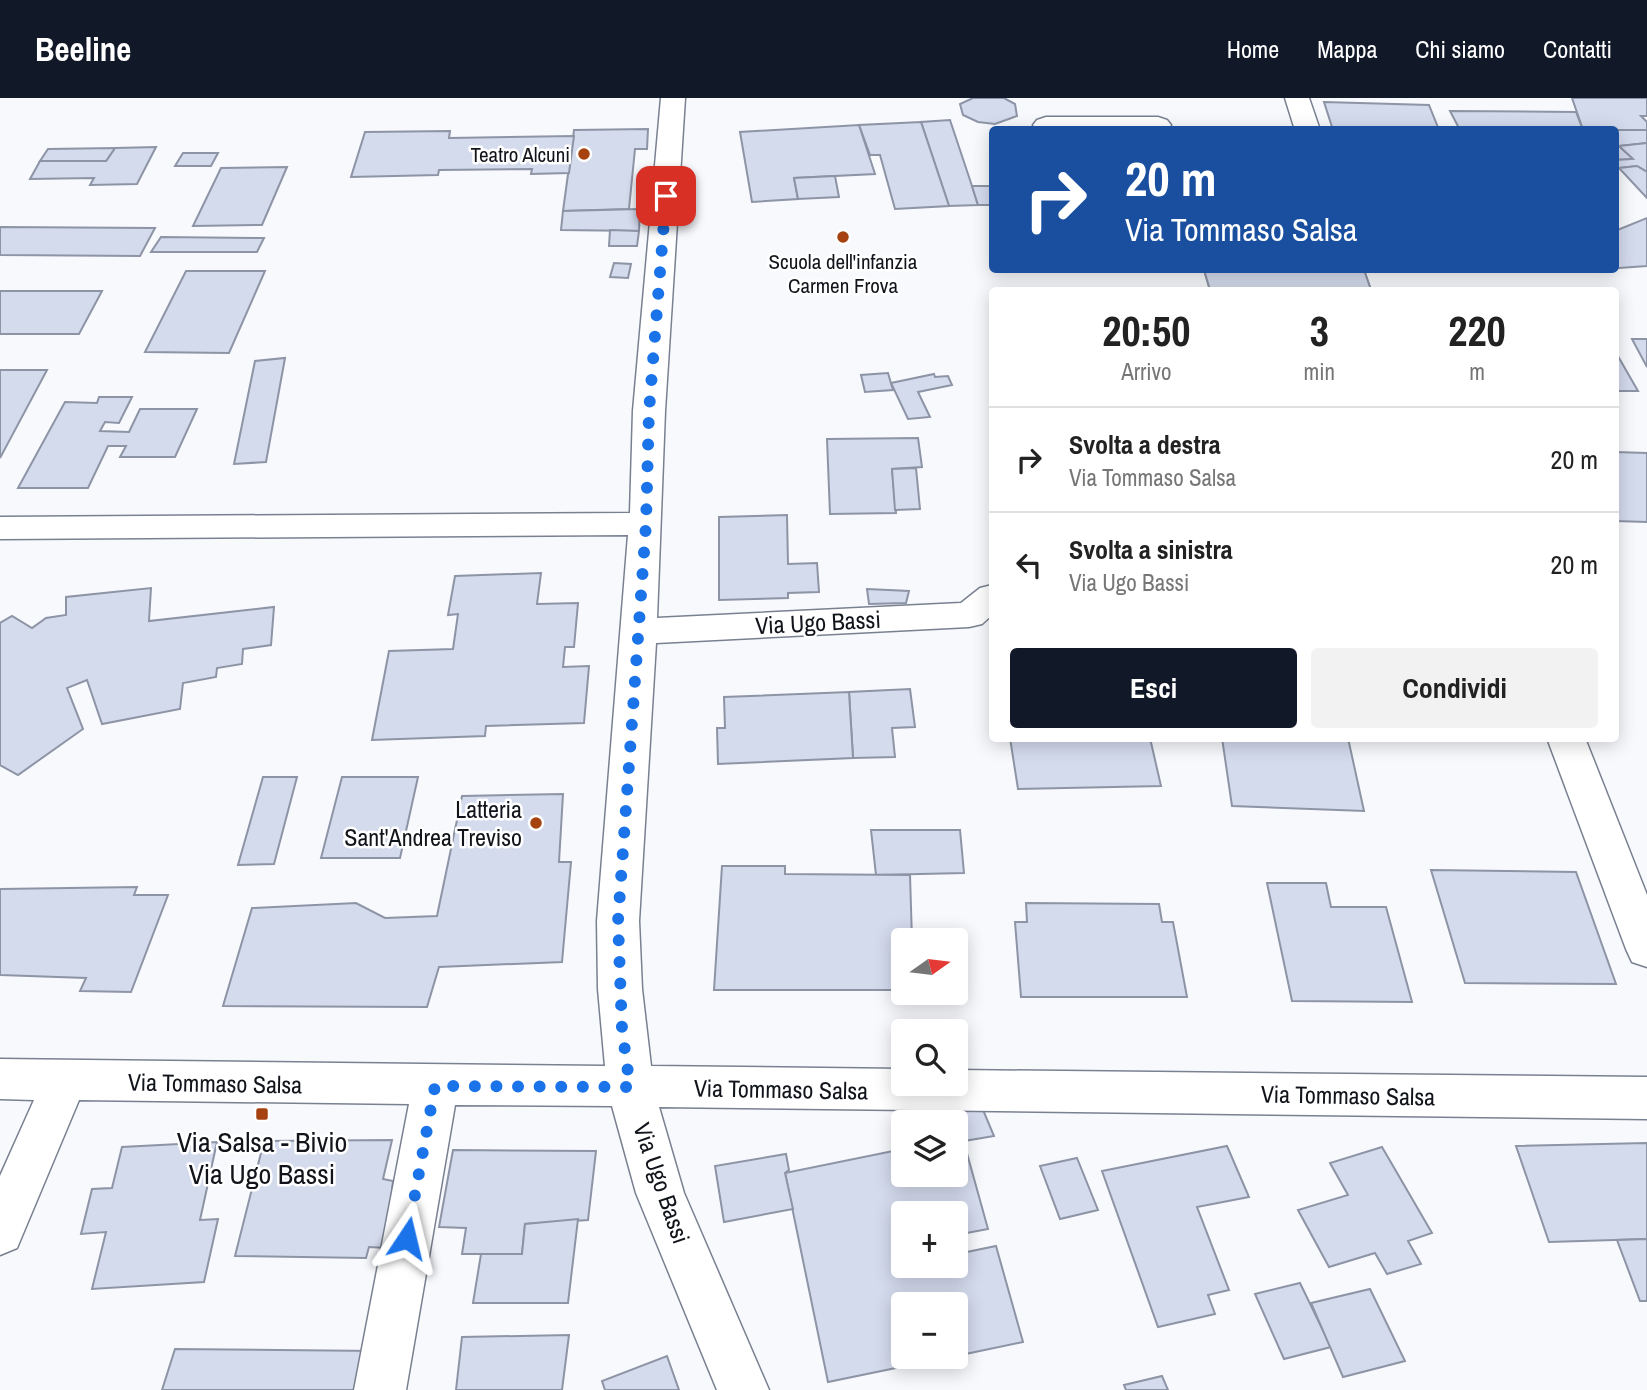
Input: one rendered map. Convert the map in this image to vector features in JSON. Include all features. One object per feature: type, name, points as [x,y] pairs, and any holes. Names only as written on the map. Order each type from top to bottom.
[{"type":"street","name":"Via Ugo Bassi","points":[[673,98],[649,411],[646,524],[618,921],[622,1029],[630,1087],[660,1193],[743,1390]]},
{"type":"street","points":[[1297,98],[1307,126]]},
{"type":"street","points":[[1046,125],[1157,119]]},
{"type":"street","points":[[0,528],[646,524]]},
{"type":"street","name":"Via Ugo Bassi","points":[[638,631],[968,615],[989,599]]},
{"type":"street","points":[[1568,742],[1647,949]]},
{"type":"street","name":"Via Tommaso Salsa","points":[[0,1079],[1647,1098]]},
{"type":"street","points":[[0,1232],[65,1080]]},
{"type":"street","points":[[380,1390],[435,1086]]},
{"type":"building","points":[[973,98],[1004,98],[1015,104],[1017,116],[995,124],[978,122],[963,115],[960,104]]},
{"type":"building","points":[[1572,98],[1647,98],[1647,116],[1641,116],[1647,122],[1647,130],[1619,130],[1619,126],[1582,126]]},
{"type":"building","points":[[1324,102],[1429,105],[1437,126],[1332,126]]},
{"type":"building","points":[[1450,111],[1576,112],[1581,126],[1458,126]]},
{"type":"building","points":[[950,120],[978,205],[949,206],[921,122]]},
{"type":"building","points":[[921,122],[949,206],[895,209],[880,155],[870,155],[859,125]]},
{"type":"building","points":[[859,125],[875,174],[794,178],[798,199],[752,202],[740,132]]},
{"type":"building","points":[[648,129],[647,149],[635,149],[629,209],[563,211],[574,130]]},
{"type":"building","points":[[1619,130],[1647,130],[1647,143],[1619,146]]},
{"type":"building","points":[[450,131],[449,138],[574,136],[569,173],[531,174],[532,169],[439,170],[438,175],[351,177],[365,132]]},
{"type":"building","points":[[1647,143],[1647,172],[1637,166],[1619,168],[1619,160],[1633,159],[1619,146]]},
{"type":"building","points":[[1619,146],[1633,159],[1619,160]]},
{"type":"building","points":[[156,147],[137,184],[90,185],[94,178],[30,179],[40,161],[106,161],[115,148]]},
{"type":"building","points":[[115,148],[106,161],[40,161],[48,149]]},
{"type":"building","points":[[183,153],[218,153],[211,166],[175,166]]},
{"type":"building","points":[[1637,166],[1647,172],[1647,198],[1619,168]]},
{"type":"building","points":[[287,167],[262,225],[193,226],[221,168]]},
{"type":"building","points":[[835,176],[839,197],[798,199],[794,178]]},
{"type":"building","points":[[972,186],[989,186],[989,205],[978,205]]},
{"type":"building","points":[[640,209],[639,231],[561,230],[563,211]]},
{"type":"building","points":[[1647,218],[1647,266],[1619,268],[1619,229]]},
{"type":"building","points":[[0,227],[155,228],[140,256],[0,255]]},
{"type":"building","points":[[610,230],[639,231],[637,246],[609,246]]},
{"type":"building","points":[[161,237],[264,238],[257,252],[151,252]]},
{"type":"building","points":[[614,263],[631,264],[628,278],[610,277]]},
{"type":"building","points":[[186,271],[265,271],[229,353],[145,352]]},
{"type":"building","points":[[1205,273],[1365,273],[1370,287],[1209,287]]},
{"type":"building","points":[[1205,273],[1365,273],[1370,287],[1209,287]]},
{"type":"building","points":[[0,291],[102,291],[79,334],[0,334]]},
{"type":"building","points":[[1632,339],[1647,339],[1647,367]]},
{"type":"building","points":[[285,358],[266,462],[234,464],[255,361]]},
{"type":"building","points":[[1619,358],[1638,391],[1619,391]]},
{"type":"building","points":[[0,370],[47,370],[0,458]]},
{"type":"building","points":[[888,373],[893,390],[865,392],[861,375]]},
{"type":"building","points":[[934,374],[935,377],[948,376],[952,385],[918,392],[930,417],[908,419],[891,383]]},
{"type":"building","points":[[99,397],[132,397],[119,423],[105,422],[100,431],[129,432],[140,409],[197,409],[175,457],[120,457],[126,446],[108,446],[88,488],[18,488],[65,402],[97,403]]},
{"type":"building","points":[[918,438],[922,467],[892,469],[896,513],[830,514],[827,439]]},
{"type":"building","points":[[1619,452],[1647,453],[1647,522],[1619,521]]},
{"type":"building","points":[[916,468],[920,509],[895,510],[892,469]]},
{"type":"building","points":[[787,515],[788,564],[817,563],[819,592],[788,593],[788,598],[719,600],[719,517]]},
{"type":"building","points":[[541,573],[537,604],[578,603],[574,647],[565,647],[563,667],[589,666],[584,723],[486,726],[485,736],[372,740],[389,651],[453,649],[458,614],[448,615],[455,576]]},
{"type":"building","points":[[151,588],[149,621],[274,607],[271,645],[243,649],[242,664],[217,668],[216,677],[183,683],[180,709],[102,724],[87,680],[67,688],[83,729],[18,775],[0,765],[0,623],[12,616],[32,628],[46,618],[66,615],[66,597]]},
{"type":"building","points":[[867,589],[909,591],[906,603],[869,604]]},
{"type":"building","points":[[910,689],[915,727],[892,728],[895,757],[853,758],[849,692]]},
{"type":"building","points":[[849,692],[853,758],[718,764],[717,728],[725,728],[724,697]]},
{"type":"building","points":[[1011,742],[1151,742],[1161,786],[1018,789]]},
{"type":"building","points":[[1223,742],[1349,742],[1364,811],[1232,806]]},
{"type":"building","points":[[263,777],[297,777],[274,864],[238,865]]},
{"type":"building","points":[[342,777],[418,777],[400,858],[321,858]]},
{"type":"building","points":[[563,794],[559,862],[571,862],[562,962],[439,967],[427,1007],[223,1006],[252,908],[356,903],[385,918],[437,916],[462,796]]},
{"type":"building","points":[[871,830],[960,830],[964,873],[876,875]]},
{"type":"building","points":[[722,866],[785,866],[785,874],[910,875],[912,928],[891,928],[891,990],[714,990]]},
{"type":"building","points":[[1431,870],[1576,872],[1616,984],[1465,983]]},
{"type":"building","points":[[1267,883],[1326,883],[1331,907],[1386,907],[1412,1002],[1292,1001]]},
{"type":"building","points":[[137,887],[134,895],[168,895],[131,992],[80,991],[86,978],[0,975],[0,889]]},
{"type":"building","points":[[1026,903],[1159,904],[1162,922],[1173,922],[1187,997],[1021,997],[1015,922],[1027,922]]},
{"type":"building","points":[[956,1105],[981,1105],[994,1136],[968,1140],[968,1110],[957,1110]]},
{"type":"building","points":[[392,1140],[383,1179],[393,1181],[386,1248],[369,1247],[366,1258],[235,1256],[264,1141]]},
{"type":"building","points":[[217,1142],[200,1220],[218,1219],[204,1282],[92,1289],[106,1232],[81,1234],[92,1189],[112,1188],[122,1147]]},
{"type":"building","points":[[1647,1143],[1647,1239],[1549,1242],[1516,1146]]},
{"type":"building","points":[[1227,1146],[1249,1197],[1197,1207],[1229,1290],[1208,1295],[1215,1314],[1158,1327],[1102,1171]]},
{"type":"building","points":[[1382,1147],[1432,1233],[1408,1241],[1421,1264],[1387,1274],[1375,1253],[1329,1267],[1298,1210],[1348,1195],[1330,1163]]},
{"type":"building","points":[[453,1150],[596,1151],[588,1220],[525,1224],[522,1254],[462,1254],[466,1228],[439,1227]]},
{"type":"building","points":[[891,1151],[891,1187],[968,1187],[968,1157],[988,1229],[968,1233],[968,1201],[891,1201],[891,1278],[968,1278],[968,1252],[996,1246],[1023,1342],[968,1353],[968,1292],[891,1292],[891,1369],[828,1382],[785,1173]]},
{"type":"building","points":[[786,1154],[789,1170],[785,1173],[793,1209],[724,1222],[715,1166]]},
{"type":"building","points":[[1077,1158],[1098,1210],[1060,1219],[1040,1166]]},
{"type":"building","points":[[578,1219],[568,1303],[473,1303],[481,1254],[522,1254],[525,1224]]},
{"type":"building","points":[[1647,1239],[1647,1301],[1640,1301],[1617,1240]]},
{"type":"building","points":[[1300,1283],[1331,1347],[1284,1359],[1255,1294]]},
{"type":"building","points":[[1370,1289],[1405,1361],[1343,1377],[1311,1303]]},
{"type":"building","points":[[569,1335],[562,1390],[456,1390],[462,1337]]},
{"type":"building","points":[[175,1349],[377,1351],[369,1390],[162,1390]]},
{"type":"building","points":[[667,1356],[679,1390],[605,1390],[602,1381]]},
{"type":"building","points":[[1162,1376],[1168,1390],[1126,1390],[1124,1385]]},
{"type":"place","name":"Teatro Alcuni","points":[[584,154]]},
{"type":"place","name":"Scuola dell'infanzia Carmen Frova","points":[[843,237]]},
{"type":"place","name":"Latteria Sant'Andrea Treviso","points":[[536,823]]},
{"type":"place","name":"Via Salsa - Bivio Via Ugo Bassi","points":[[262,1114]]},
{"type":"route","points":[[407,1238],[435,1086],[630,1087],[622,1029],[618,921],[646,524],[649,411],[666,196]]}]
